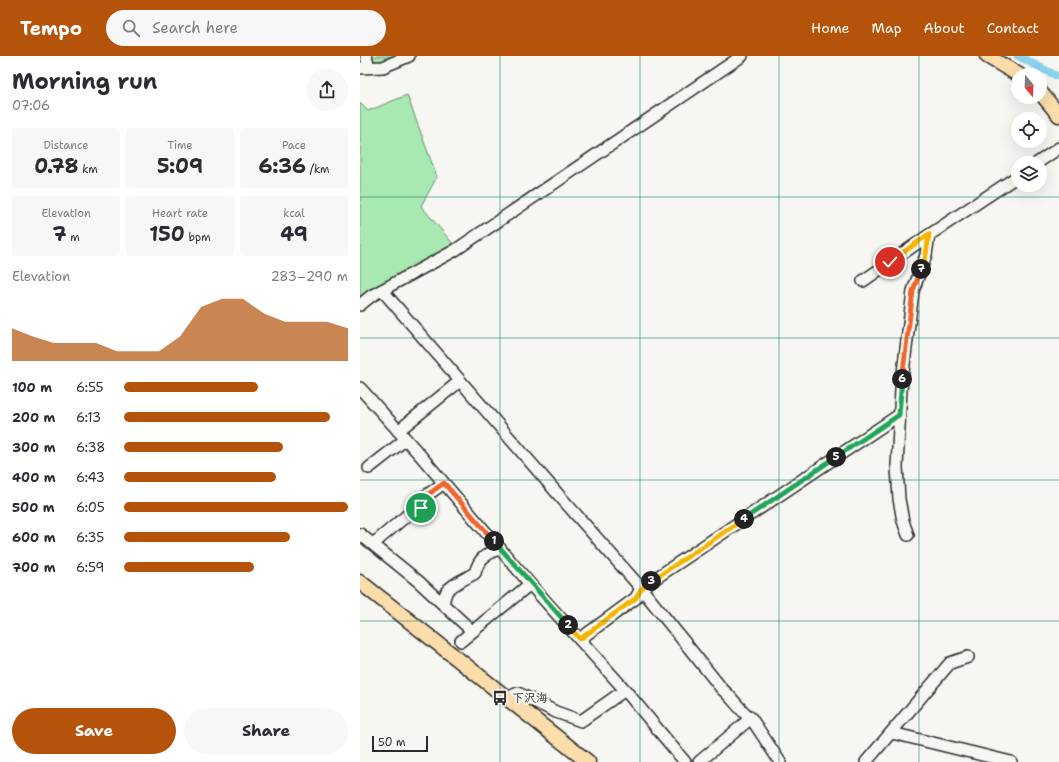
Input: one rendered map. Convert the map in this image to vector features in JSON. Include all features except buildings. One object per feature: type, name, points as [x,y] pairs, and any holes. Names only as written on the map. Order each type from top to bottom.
[{"type":"main road","points":[[987,56],[1011,70]]},
{"type":"main road","points":[[1047,100],[1059,115]]},
{"type":"main road","points":[[360,582],[588,762]]},
{"type":"street","points":[[366,56],[365,68],[383,67],[409,56]]},
{"type":"street","points":[[360,305],[371,296],[454,251],[742,56]]},
{"type":"street","points":[[1047,156],[1059,148]]},
{"type":"street","points":[[863,281],[929,234],[1011,181]]},
{"type":"street","points":[[908,535],[903,521],[899,499],[897,467],[899,415],[913,291],[926,255],[929,234]]},
{"type":"street","points":[[382,290],[556,493],[642,588],[722,690],[730,696],[747,716],[751,718],[780,762]]},
{"type":"street","points":[[398,431],[460,381]]},
{"type":"street","points":[[360,388],[406,439],[530,584],[625,690],[685,762]]},
{"type":"street","points":[[580,639],[636,598],[642,588],[899,415]]},
{"type":"street","points":[[369,468],[406,439]]},
{"type":"street","points":[[374,544],[411,512],[421,508],[423,498],[444,483]]},
{"type":"street","points":[[360,534],[374,544],[443,603],[472,632]]},
{"type":"street","points":[[443,603],[447,590],[474,573],[478,562],[500,548]]},
{"type":"street","points":[[461,640],[530,584]]},
{"type":"street","points":[[866,762],[950,663],[968,657]]},
{"type":"street","points":[[507,698],[518,693],[556,712],[581,721],[625,690]]},
{"type":"street","points":[[698,762],[751,718]]},
{"type":"street","points":[[892,733],[1010,762]]},
{"type":"green space","points":[[369,56],[400,56],[383,63],[371,62]]},
{"type":"green space","points":[[407,95],[437,177],[421,206],[455,246],[360,303],[360,103],[368,111]]},
{"type":"waterway","points":[[1018,56],[1059,77]]},
{"type":"place","name":"下沢海","points":[[500,698]]},
{"type":"route","points":[[421,508],[423,498],[444,483],[530,584],[580,639],[636,598],[642,588],[899,415],[913,291],[926,255],[929,234],[890,262]]}]
